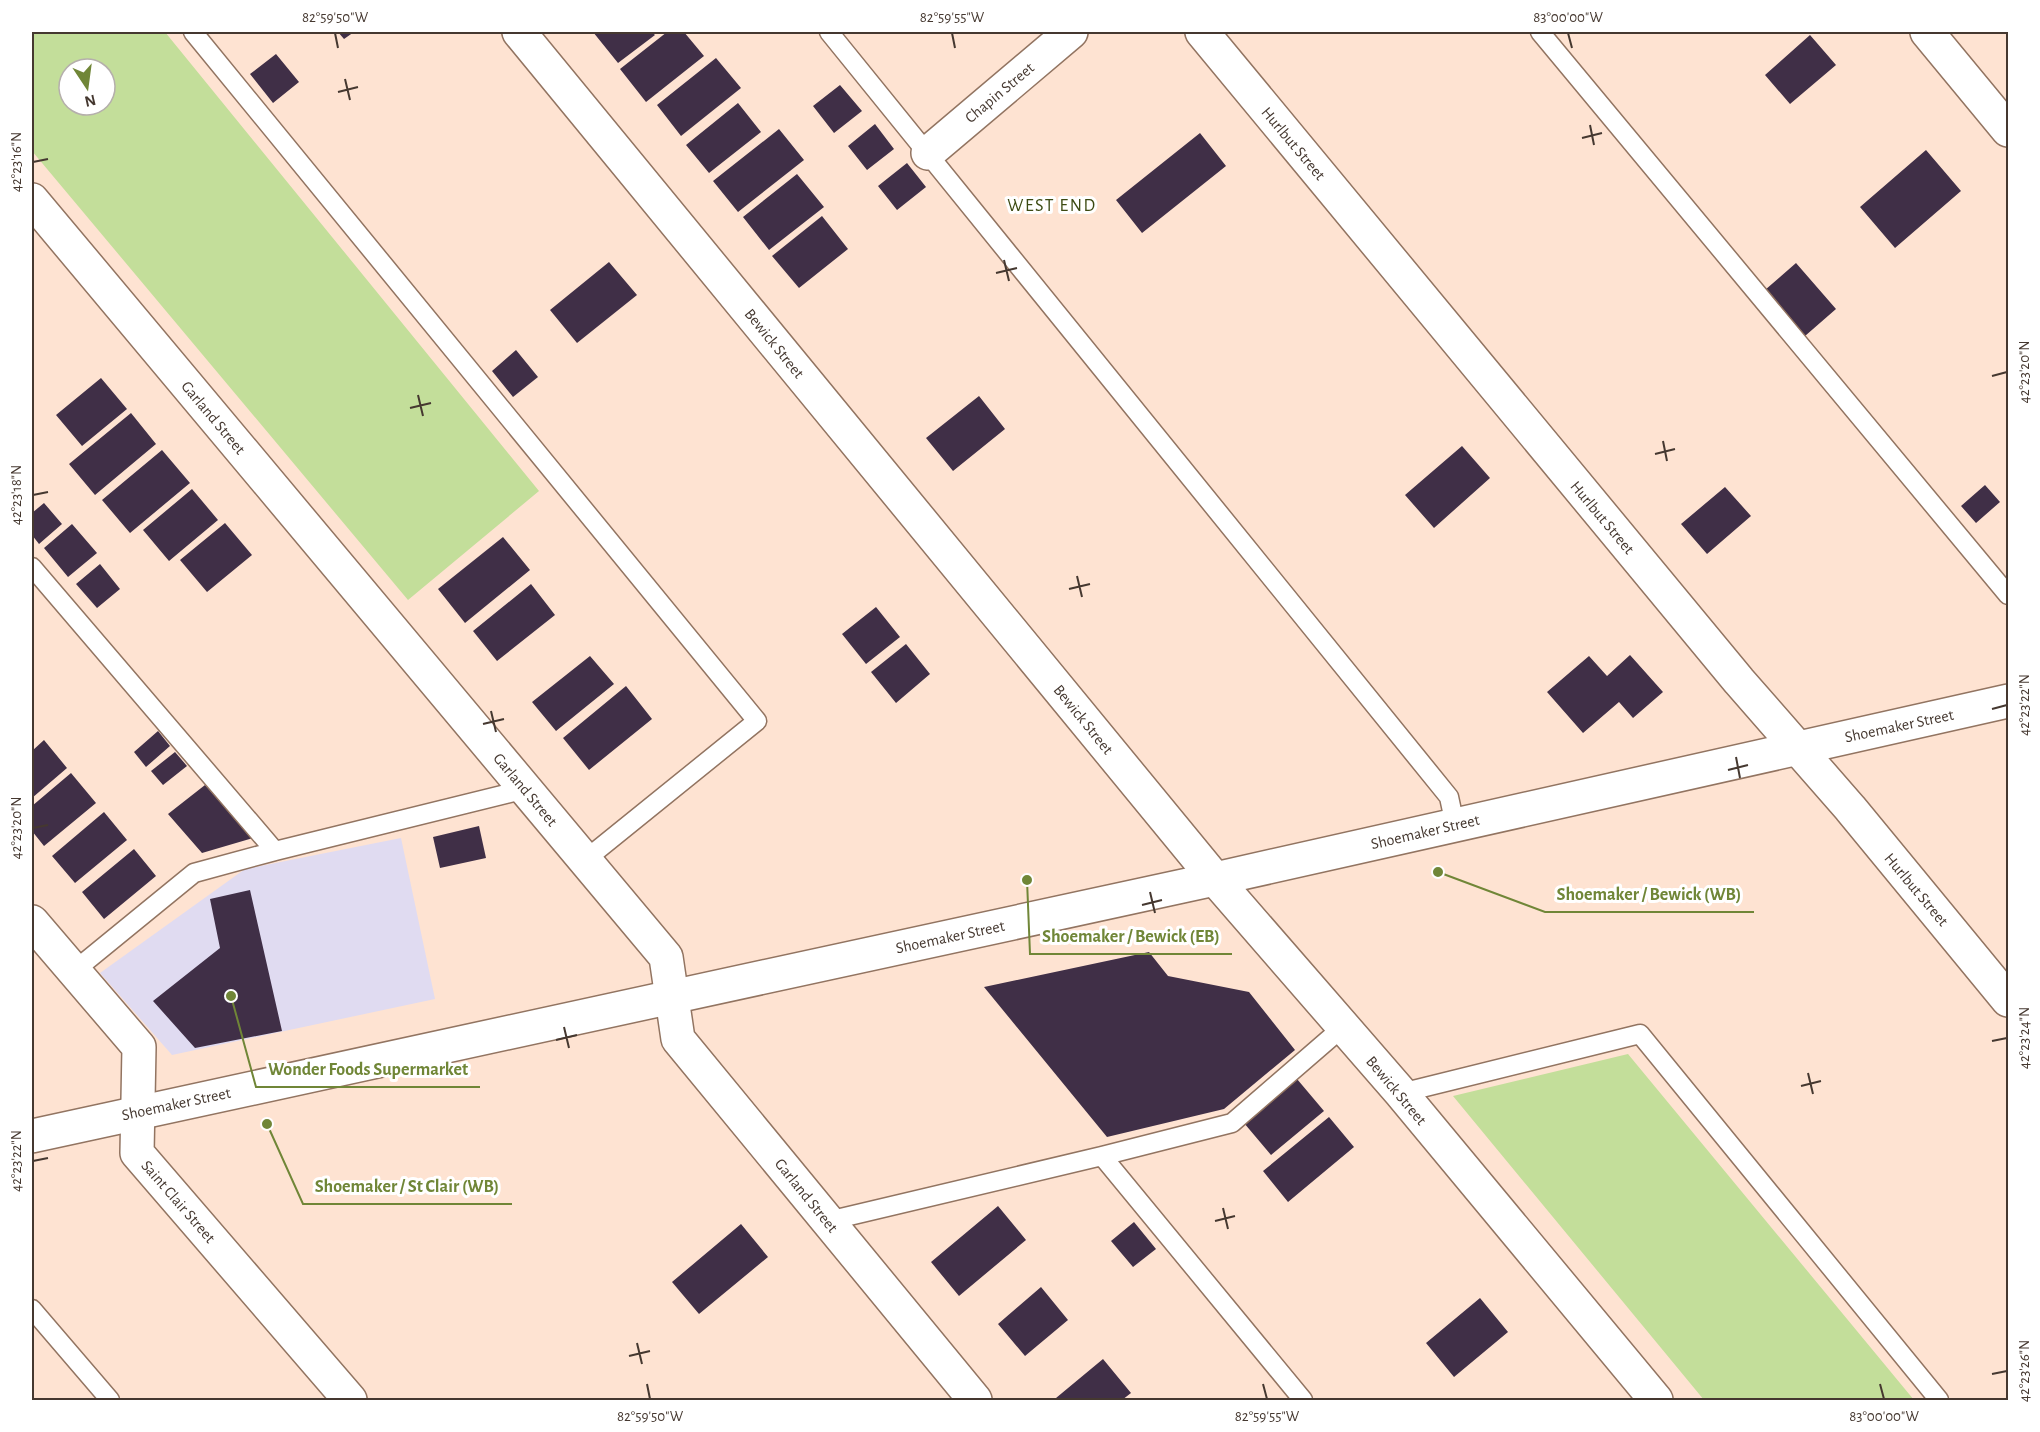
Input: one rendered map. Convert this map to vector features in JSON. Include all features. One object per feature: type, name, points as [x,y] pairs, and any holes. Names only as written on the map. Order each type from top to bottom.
[{"type":"street","name":"Bewick Street","points":[[519,32],[1215,879],[1401,1094],[1656,1401]]},
{"type":"street","name":"Chapin Street","points":[[928,153],[1071,32]]},
{"type":"street","name":"Hurlbut Street","points":[[1202,32],[1739,681],[1850,808],[2008,1000]]},
{"type":"street","points":[[1927,32],[2008,130]]},
{"type":"street","name":"Garland Street","points":[[32,200],[666,957],[678,1039],[975,1401]]},
{"type":"street","name":"Shoemaker Street","points":[[32,1136],[671,995],[1215,879],[2008,701]]},
{"type":"street","name":"Saint Clair Street","points":[[32,922],[139,1047],[138,1153],[350,1401]]},
{"type":"lane","points":[[192,32],[757,721],[585,860]]},
{"type":"lane","points":[[829,32],[1449,797],[1455,825]]},
{"type":"lane","points":[[1540,32],[2008,595]]},
{"type":"lane","points":[[32,567],[275,851]]},
{"type":"lane","points":[[74,971],[194,873],[526,789]]},
{"type":"lane","points":[[828,1221],[1232,1123],[1343,1027]]},
{"type":"lane","points":[[1401,1094],[1640,1034],[1939,1401]]},
{"type":"lane","points":[[1102,1156],[1303,1401]]},
{"type":"lane","points":[[32,1309],[110,1401]]},
{"type":"shaded area","points":[[401,838],[435,999],[172,1055],[100,973],[245,869]]},
{"type":"green space","points":[[32,32],[165,32],[539,491],[408,600],[32,151]]},
{"type":"green space","points":[[1628,1054],[1914,1400],[1704,1400],[1453,1096]]},
{"type":"building","points":[[338,32],[354,32],[344,39]]},
{"type":"building","points":[[593,32],[652,32],[655,35],[618,63]]},
{"type":"building","points":[[667,32],[684,32],[704,56],[646,102],[620,69]]},
{"type":"building","points":[[1810,35],[1836,65],[1790,104],[1765,75]]},
{"type":"building","points":[[276,54],[299,82],[273,103],[250,74]]},
{"type":"building","points":[[716,58],[741,88],[681,136],[657,105]]},
{"type":"building","points":[[840,85],[862,111],[834,133],[813,106]]},
{"type":"building","points":[[738,103],[761,132],[709,173],[686,145]]},
{"type":"building","points":[[875,124],[894,149],[867,170],[848,146]]},
{"type":"building","points":[[779,129],[804,160],[738,212],[713,181]]},
{"type":"building","points":[[1200,133],[1226,166],[1142,233],[1116,200]]},
{"type":"building","points":[[1926,150],[1961,191],[1895,248],[1860,207]]},
{"type":"building","points":[[907,163],[926,187],[897,210],[878,186]]},
{"type":"building","points":[[797,174],[824,207],[769,250],[743,217]]},
{"type":"building","points":[[822,216],[848,249],[799,288],[772,256]]},
{"type":"building","points":[[609,262],[637,295],[577,343],[550,310]]},
{"type":"building","points":[[1796,263],[1836,309],[1805,336],[1765,290]]},
{"type":"building","points":[[516,350],[538,377],[513,397],[492,371]]},
{"type":"building","points":[[101,378],[127,409],[82,446],[56,415]]},
{"type":"building","points":[[979,396],[1005,429],[953,471],[926,438]]},
{"type":"building","points":[[131,413],[156,444],[95,495],[69,464]]},
{"type":"building","points":[[1462,446],[1490,478],[1434,528],[1405,495]]},
{"type":"building","points":[[162,450],[190,483],[130,533],[102,500]]},
{"type":"building","points":[[1985,485],[2000,502],[1976,523],[1961,506]]},
{"type":"building","points":[[1725,487],[1751,516],[1707,554],[1681,524]]},
{"type":"building","points":[[192,489],[218,520],[169,561],[143,530]]},
{"type":"building","points":[[44,503],[62,524],[39,544],[32,535],[32,513]]},
{"type":"building","points":[[225,523],[252,555],[207,592],[180,560]]},
{"type":"building","points":[[72,524],[97,553],[68,577],[44,548]]},
{"type":"building","points":[[503,537],[530,570],[465,623],[438,589]]},
{"type":"building","points":[[100,564],[120,589],[97,608],[76,584]]},
{"type":"building","points":[[531,584],[555,615],[497,661],[473,631]]},
{"type":"building","points":[[876,607],[900,637],[866,664],[842,634]]},
{"type":"building","points":[[906,644],[930,674],[896,703],[871,672]]},
{"type":"building","points":[[1630,655],[1663,692],[1633,718],[1619,702],[1583,733],[1547,692],[1589,656],[1607,676]]},
{"type":"building","points":[[590,656],[614,684],[556,731],[532,702]]},
{"type":"building","points":[[626,686],[652,719],[589,770],[563,738]]},
{"type":"building","points":[[158,731],[170,746],[146,767],[134,752]]},
{"type":"building","points":[[44,740],[67,768],[32,798],[32,751]]},
{"type":"building","points":[[175,752],[187,766],[163,785],[151,771]]},
{"type":"building","points":[[71,773],[96,803],[44,846],[32,831],[32,806]]},
{"type":"building","points":[[205,785],[253,838],[202,853],[168,814]]},
{"type":"building","points":[[104,812],[127,840],[75,883],[52,856]]},
{"type":"building","points":[[479,826],[486,858],[440,868],[433,837]]},
{"type":"building","points":[[134,849],[156,876],[104,919],[82,892]]},
{"type":"building","points":[[250,890],[282,1031],[195,1048],[153,1001],[220,948],[210,899]]},
{"type":"building","points":[[1149,952],[1168,976],[1249,992],[1295,1050],[1224,1109],[1107,1137],[984,987]]},
{"type":"building","points":[[1297,1079],[1324,1111],[1271,1155],[1244,1123]]},
{"type":"building","points":[[1329,1117],[1354,1147],[1288,1202],[1263,1171]]},
{"type":"building","points":[[998,1206],[1026,1240],[959,1296],[931,1262]]},
{"type":"building","points":[[1134,1222],[1156,1249],[1133,1267],[1111,1241]]},
{"type":"building","points":[[741,1224],[768,1257],[699,1314],[672,1282]]},
{"type":"building","points":[[1041,1287],[1068,1320],[1025,1356],[998,1324]]},
{"type":"building","points":[[1480,1298],[1508,1332],[1454,1377],[1426,1343]]},
{"type":"building","points":[[1103,1359],[1131,1393],[1122,1400],[1059,1400],[1056,1398]]},
{"type":"place","name":"Shoemaker / Bewick (WB)","points":[[1438,872]]},
{"type":"place","name":"Shoemaker / Bewick (EB)","points":[[1027,880]]},
{"type":"place","name":"Wonder Foods Supermarket","points":[[231,996]]},
{"type":"place","name":"Shoemaker / St Clair (WB)","points":[[267,1124]]},
{"type":"district","name":"WEST END","points":[[1052,205]]}]
